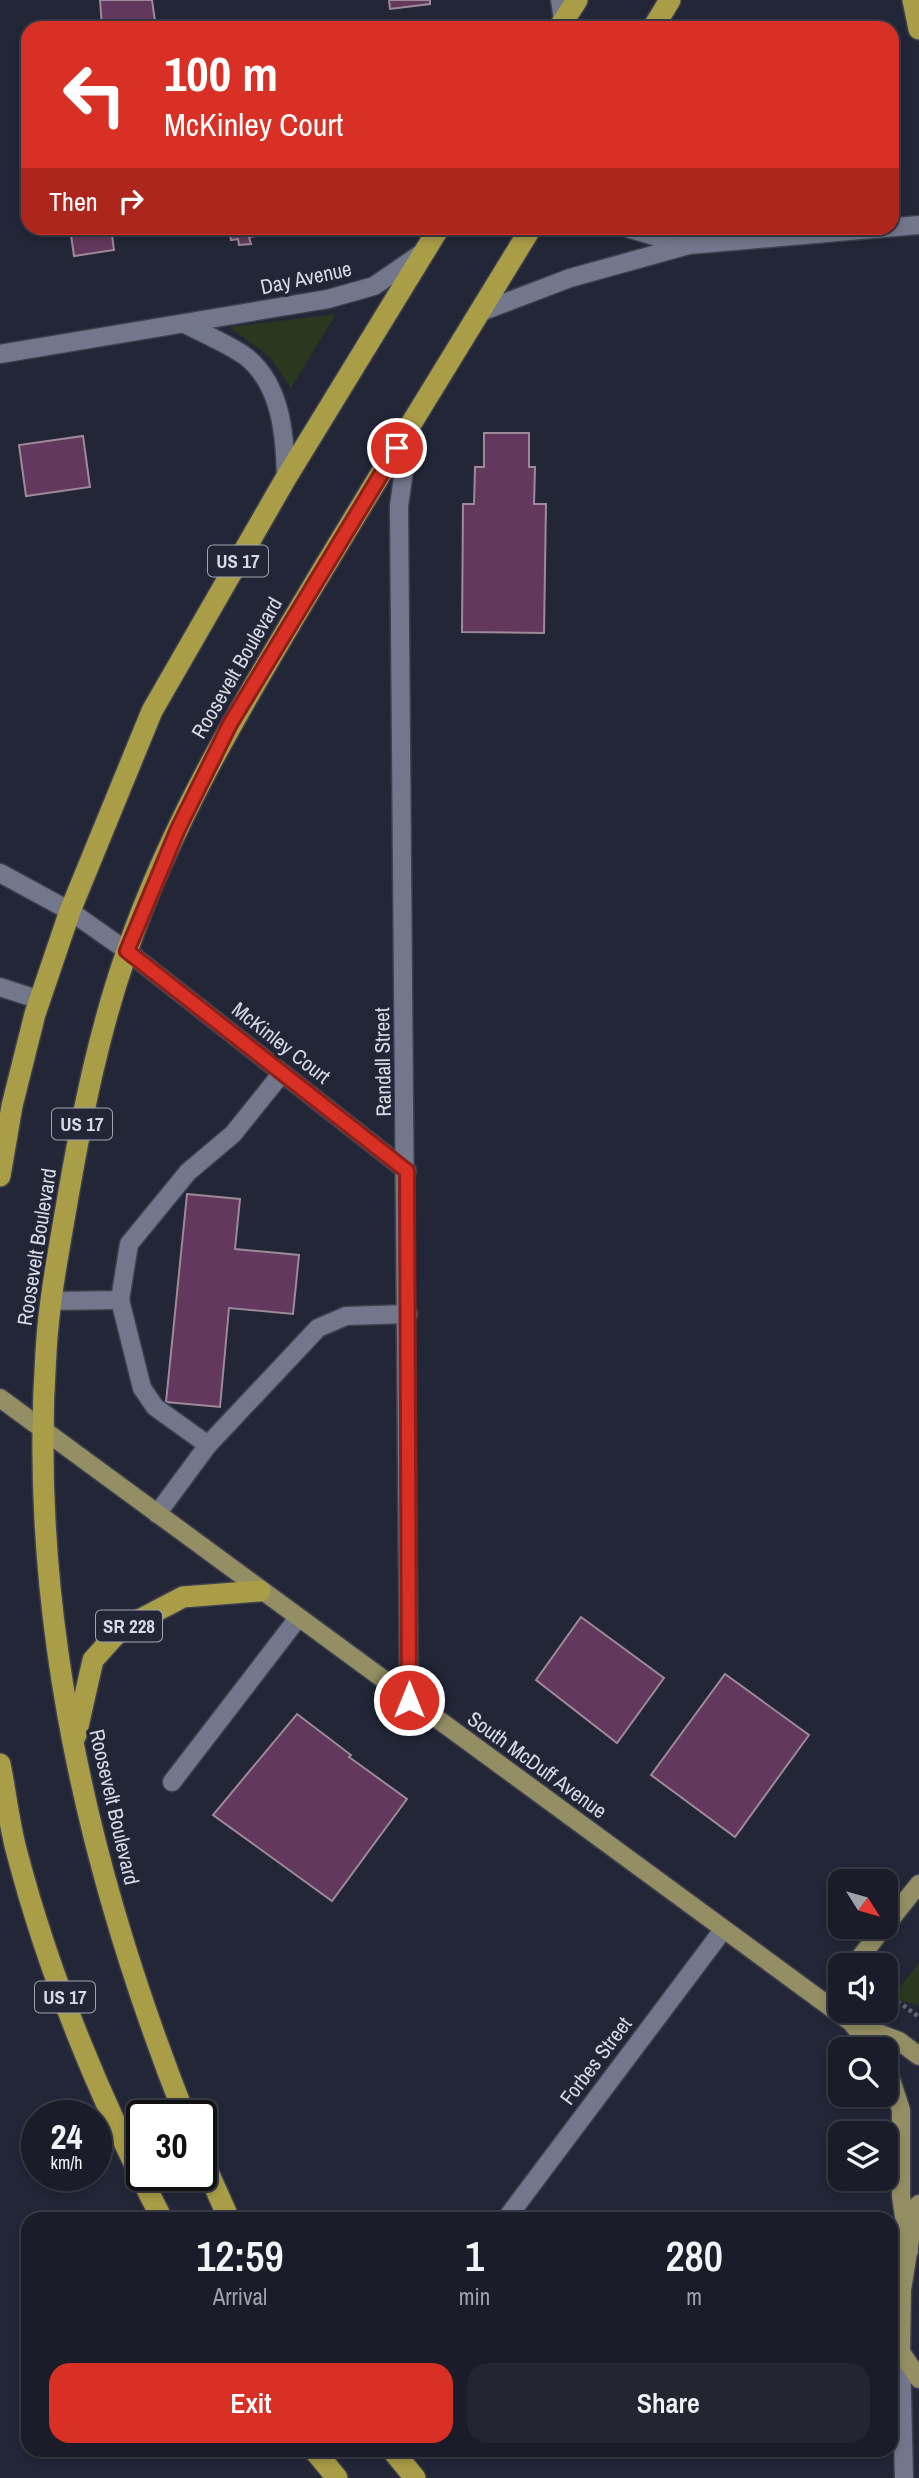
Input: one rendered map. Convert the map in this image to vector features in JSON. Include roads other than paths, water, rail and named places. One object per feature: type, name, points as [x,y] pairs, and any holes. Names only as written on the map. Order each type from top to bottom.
[{"type":"highway","points":[[565,21],[577,0]]},
{"type":"highway","points":[[657,21],[670,0]]},
{"type":"highway","points":[[913,0],[919,29]]},
{"type":"highway","name":"US 17","points":[[0,1176],[3,1135],[40,1000],[70,911],[152,710],[286,478],[435,235]]},
{"type":"highway","name":"Roosevelt Boulevard","points":[[179,2100],[107,1893],[73,1747],[46,1550],[43,1430],[46,1352],[52,1301],[93,1062],[127,951],[178,829],[230,724],[527,235]]},
{"type":"highway","name":"SR 228","points":[[73,1747],[93,1660],[120,1630],[183,1597],[260,1591]]},
{"type":"highway","name":"US 17","points":[[0,1764],[16,1852],[51,1961],[94,2077],[159,2212]]},
{"type":"highway","points":[[217,2191],[226,2212]]},
{"type":"highway","points":[[320,2457],[337,2478]]},
{"type":"highway","points":[[398,2457],[415,2478]]},
{"type":"main road","name":"South McDuff Avenue","points":[[0,1398],[723,1930],[828,2001]]},
{"type":"main road","points":[[898,1910],[919,1884]]},
{"type":"main road","points":[[864,1953],[875,1939]]},
{"type":"main road","name":"South McDuff Avenue","points":[[864,2023],[899,2041],[919,2056]]},
{"type":"main road","points":[[898,2101],[901,2110],[901,2196],[909,2252]]},
{"type":"main road","points":[[919,2204],[915,2209],[902,2290],[901,2352],[919,2379]]},
{"type":"street","points":[[560,0],[562,21]]},
{"type":"street","points":[[899,227],[919,225]]},
{"type":"street","points":[[653,235],[689,245]]},
{"type":"street","points":[[478,313],[570,278],[689,245],[804,235]]},
{"type":"street","name":"Day Avenue","points":[[0,354],[187,325],[328,299],[374,286],[425,251]]},
{"type":"street","points":[[187,325],[247,357],[271,388],[285,434],[286,478]]},
{"type":"street","name":"Randall Street","points":[[409,1700],[407,1171],[399,506],[411,425]]},
{"type":"street","name":"McKinley Court","points":[[0,873],[70,911],[127,951],[407,1171]]},
{"type":"street","points":[[0,987],[40,1000]]},
{"type":"street","points":[[208,1445],[155,1407],[142,1388],[120,1300],[129,1244],[188,1172],[233,1134],[282,1073]]},
{"type":"street","points":[[52,1301],[120,1300]]},
{"type":"street","points":[[157,1514],[208,1445],[318,1328],[346,1316],[408,1314]]},
{"type":"street","points":[[172,1782],[298,1618]]},
{"type":"street","name":"Forbes Street","points":[[511,2212],[723,1930]]},
{"type":"street","points":[[901,2352],[904,2478]]}]
